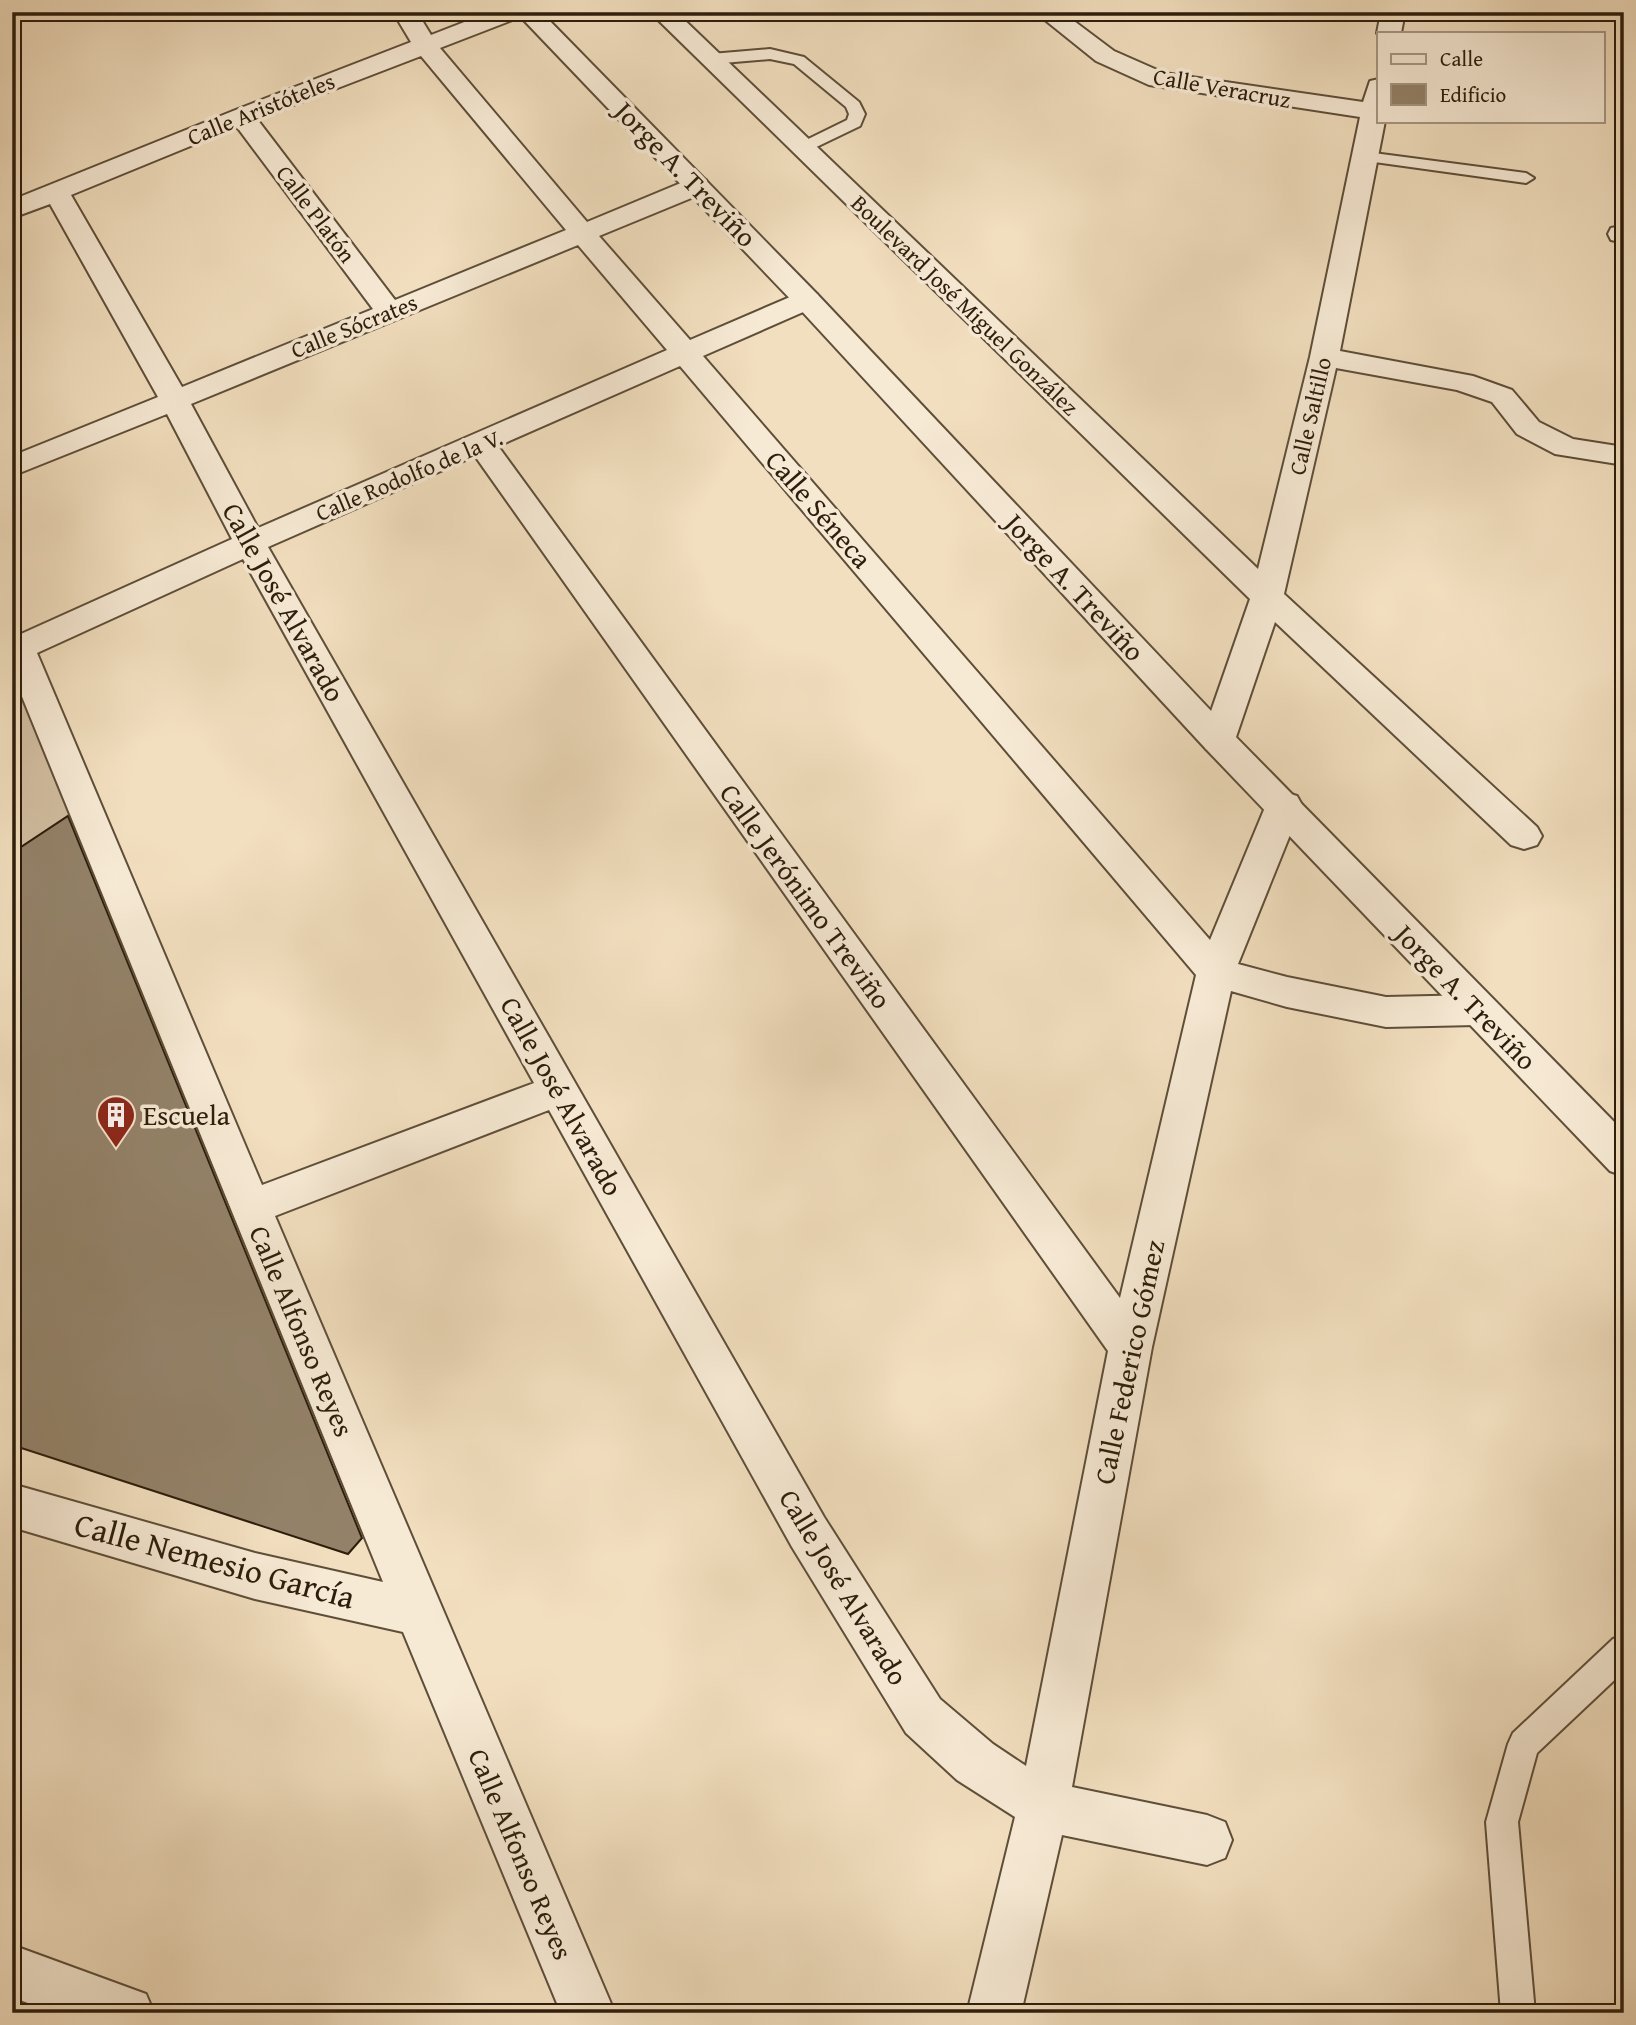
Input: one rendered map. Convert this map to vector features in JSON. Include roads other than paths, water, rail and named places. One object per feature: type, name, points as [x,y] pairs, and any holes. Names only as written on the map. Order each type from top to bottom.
[{"type":"street","name":"Calle Séneca","points":[[405,12],[424,44],[584,235],[1216,972]]},
{"type":"street","name":"Calle Aristóteles","points":[[12,210],[242,116],[512,12]]},
{"type":"street","name":"Jorge A. Treviño","points":[[528,12],[807,300],[1476,1010],[1624,1159]]},
{"type":"street","name":"Boulevard José Miguel González","points":[[662,12],[1267,597],[1524,836]]},
{"type":"street","name":"Calle Veracruz","points":[[1047,12],[1105,56],[1158,80],[1376,98]]},
{"type":"street","points":[[1389,32],[1393,12]]},
{"type":"street","name":"Calle Saltillo","points":[[1219,740],[1267,597],[1324,358],[1376,98]]},
{"type":"street","name":"Calle Platón","points":[[242,116],[389,311]]},
{"type":"street","name":"Calle Sócrates","points":[[12,467],[697,187]]},
{"type":"street","name":"Calle José Alvarado","points":[[56,192],[174,401],[250,543],[808,1532],[923,1716],[975,1762],[1043,1805],[1207,1840]]},
{"type":"street","name":"Calle Rodolfo de la V.","points":[[16,650],[250,543],[807,300]]},
{"type":"street","points":[[1324,358],[1463,382],[1502,396],[1528,428],[1566,447],[1624,456]]},
{"type":"street","name":"Calle Jerónimo Treviño","points":[[481,444],[1130,1347]]},
{"type":"street","name":"Calle Alfonso Reyes","points":[[16,650],[588,2013]]},
{"type":"street","name":"Calle Federico Gómez","points":[[994,2013],[1043,1805],[1130,1347],[1216,972],[1284,805]]},
{"type":"street","points":[[1216,972],[1287,992],[1386,1012],[1476,1010]]},
{"type":"street","points":[[251,1207],[558,1090]]},
{"type":"street","name":"Calle Nemesio García","points":[[12,1505],[255,1576],[419,1613]]},
{"type":"street","points":[[12,1971],[127,2013]]},
{"type":"lane","points":[[710,59],[770,54],[799,60],[853,105],[857,114],[854,123],[802,148]]},
{"type":"lane","points":[[1366,157],[1526,178]]},
{"type":"lane","points":[[1518,2013],[1502,1822],[1524,1744],[1624,1650]]},
{"type":"place","name":"Escuela","points":[[116,1149]]}]
